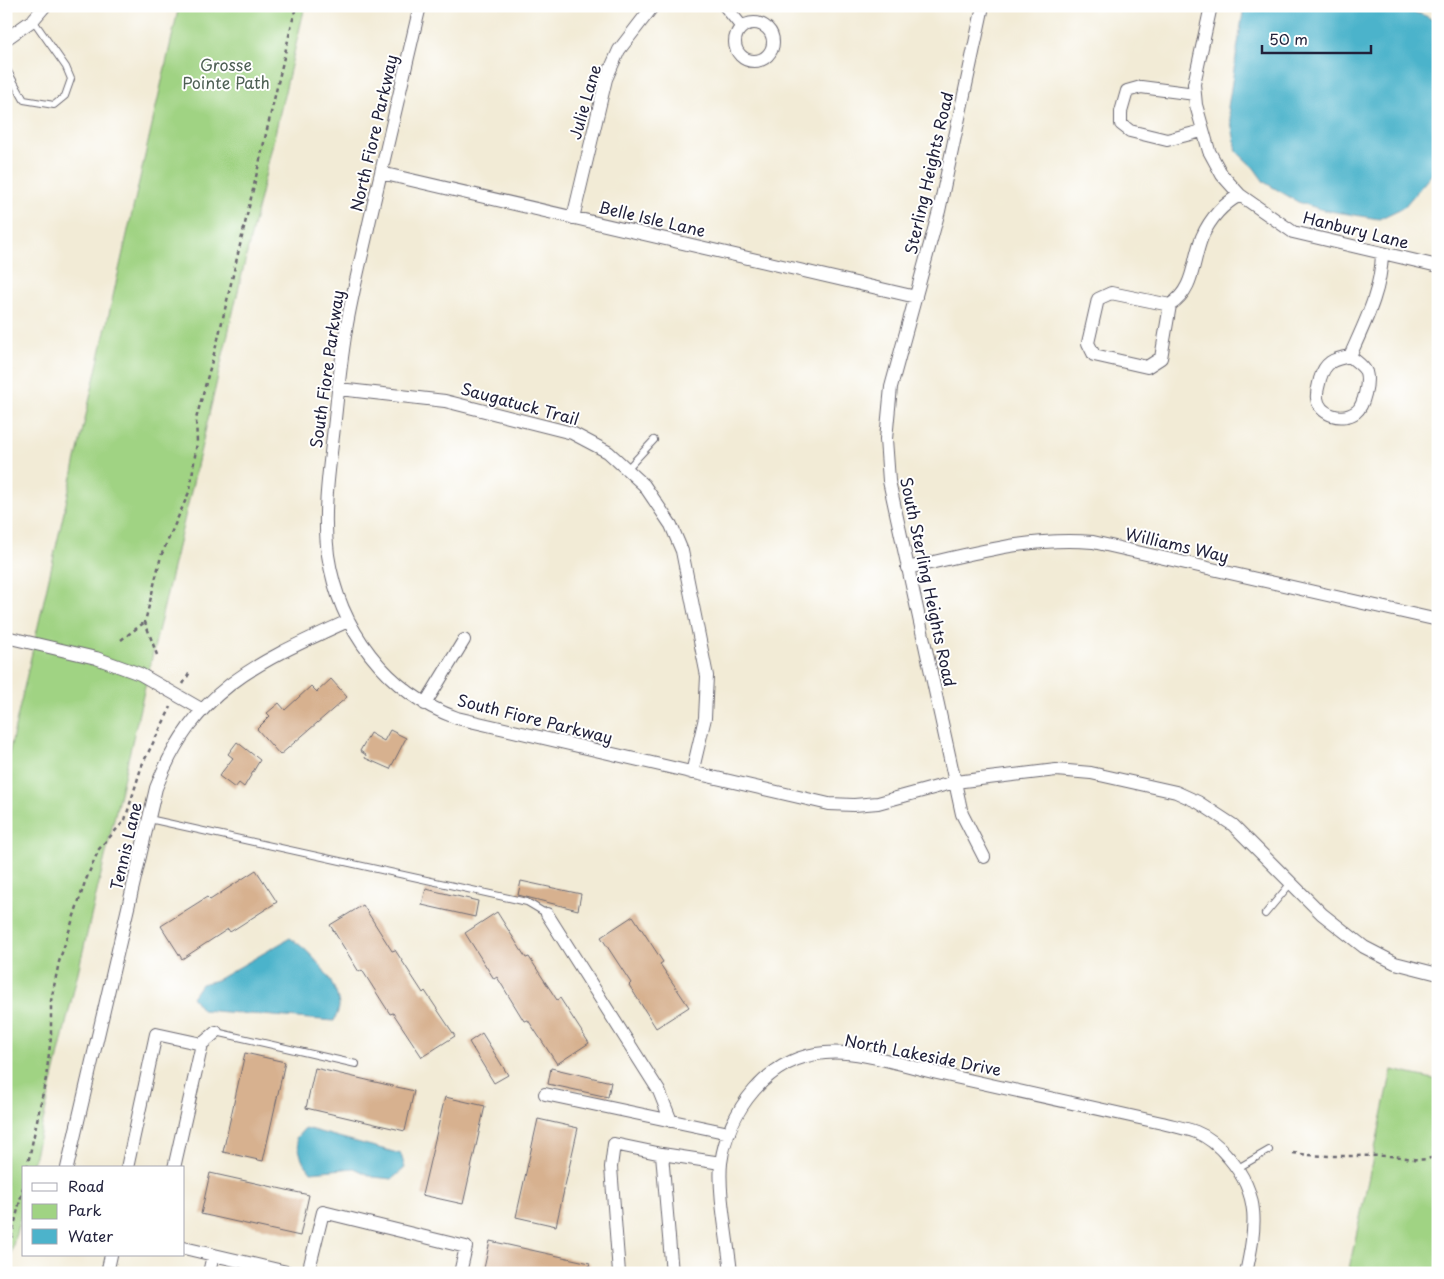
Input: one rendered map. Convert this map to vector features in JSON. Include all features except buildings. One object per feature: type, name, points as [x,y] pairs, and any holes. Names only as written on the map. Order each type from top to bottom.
[{"type":"street","points":[[6,39],[32,20],[45,6]]},
{"type":"street","name":"North Fiore Parkway","points":[[359,267],[420,6]]},
{"type":"street","name":"Julie Lane","points":[[573,218],[606,79],[619,50],[653,6]]},
{"type":"street","points":[[725,6],[742,27]]},
{"type":"street","name":"Sterling Heights Road","points":[[903,347],[939,211],[983,6]]},
{"type":"street","name":"Hanbury Lane","points":[[1211,6],[1194,84],[1202,130],[1209,151],[1222,175],[1240,195],[1293,232],[1438,266]]},
{"type":"street","points":[[1195,94],[1141,86],[1127,91],[1121,112],[1121,124],[1130,131],[1167,140],[1202,130]]},
{"type":"street","name":"Belle Isle Lane","points":[[381,173],[916,297]]},
{"type":"street","points":[[1170,305],[1161,358],[1147,367],[1094,355],[1088,343],[1098,299],[1111,293],[1170,305],[1178,301],[1194,271],[1201,238],[1212,218],[1227,201],[1240,195]]},
{"type":"street","points":[[1350,356],[1373,308],[1382,269],[1382,254]]},
{"type":"street","name":"South Fiore Parkway","points":[[359,267],[346,329],[339,388],[325,522],[328,557],[348,621],[377,665],[399,685],[426,704],[457,718],[829,804],[878,803],[955,782]]},
{"type":"street","name":"South Sterling Heights Road","points":[[903,347],[892,388],[886,439],[886,460],[907,568],[962,814],[984,857]]},
{"type":"street","points":[[1350,356],[1366,373],[1367,383],[1360,407],[1355,413],[1345,417],[1331,415],[1321,410],[1317,400],[1316,394],[1322,372],[1327,363],[1336,358],[1350,356]]},
{"type":"street","name":"Saugatuck Trail","points":[[339,388],[445,401],[532,421],[588,439],[628,468],[654,496],[671,525],[682,551],[690,581],[707,676],[705,718],[692,773]]},
{"type":"street","name":"Williams Way","points":[[907,568],[1019,544],[1069,540],[1093,542],[1438,620]]},
{"type":"street","name":"Tennis Lane","points":[[67,1166],[149,819],[162,772],[188,726],[202,709],[248,670],[348,621]]},
{"type":"street","points":[[6,637],[96,658],[140,674],[202,709]]},
{"type":"street","points":[[426,704],[464,640]]},
{"type":"street","points":[[955,782],[1056,770],[1091,773],[1176,792],[1198,802],[1233,825],[1322,914],[1364,947],[1395,963],[1438,974]]},
{"type":"street","points":[[547,914],[659,1090],[671,1121]]},
{"type":"street","points":[[174,1166],[202,1044],[216,1032]]},
{"type":"street","points":[[127,1166],[156,1034],[202,1044]]},
{"type":"street","name":"North Lakeside Drive","points":[[731,1273],[721,1163],[734,1117],[745,1099],[771,1075],[796,1061],[823,1053],[849,1053],[1196,1132],[1221,1148],[1238,1168],[1248,1189],[1255,1221],[1246,1273]]},
{"type":"street","points":[[545,1094],[729,1133]]},
{"type":"street","points":[[619,1273],[611,1167],[614,1144],[721,1163]]},
{"type":"street","points":[[662,1154],[672,1273]]},
{"type":"street","points":[[308,1273],[323,1212],[466,1247],[460,1273]]},
{"type":"street","points":[[185,1248],[256,1269],[291,1273]]},
{"type":"street","points":[[209,1273],[213,1255]]},
{"type":"street","points":[[107,1273],[112,1256]]},
{"type":"lane","points":[[6,68],[24,100],[54,106],[65,96],[71,79],[66,67],[32,20]]},
{"type":"lane","points":[[6,302],[6,309]]},
{"type":"lane","points":[[628,468],[654,440]]},
{"type":"lane","points":[[149,819],[527,902],[547,914]]},
{"type":"lane","points":[[1265,914],[1291,883]]},
{"type":"lane","points":[[216,1032],[356,1064]]},
{"type":"lane","points":[[1238,1168],[1269,1150]]},
{"type":"path","points":[[158,656],[145,622],[161,556],[190,490],[197,442],[196,419],[218,339],[296,6]]},
{"type":"path","points":[[121,640],[145,622]]},
{"type":"path","points":[[27,1166],[46,1078],[52,1037],[51,1000],[59,962],[85,882],[98,849],[125,820],[142,765],[190,672]]},
{"type":"path","points":[[1293,1153],[1312,1156],[1390,1156],[1423,1159],[1438,1154]]},
{"type":"path","points":[[6,1261],[22,1192]]},
{"type":"path","points":[[1434,1273],[1438,1270]]},
{"type":"green space","name":"Grosse Pointe Path","points":[[179,6],[305,6],[32,1166],[22,1166],[22,1210],[6,1273],[6,767]]},
{"type":"green space","points":[[1392,1070],[1438,1080],[1438,1273],[1348,1273]]},
{"type":"water","points":[[1244,6],[1390,6],[1425,16],[1438,24],[1438,167],[1404,207],[1379,219],[1323,210],[1298,202],[1264,182],[1254,168],[1237,152],[1228,107]]},
{"type":"water","points":[[290,938],[322,967],[328,977],[337,996],[339,1006],[334,1021],[202,1010],[192,997],[201,984],[217,980]]},
{"type":"water","points":[[305,1128],[401,1154],[405,1168],[392,1179],[373,1177],[354,1168],[311,1172],[302,1160],[296,1138]]}]
